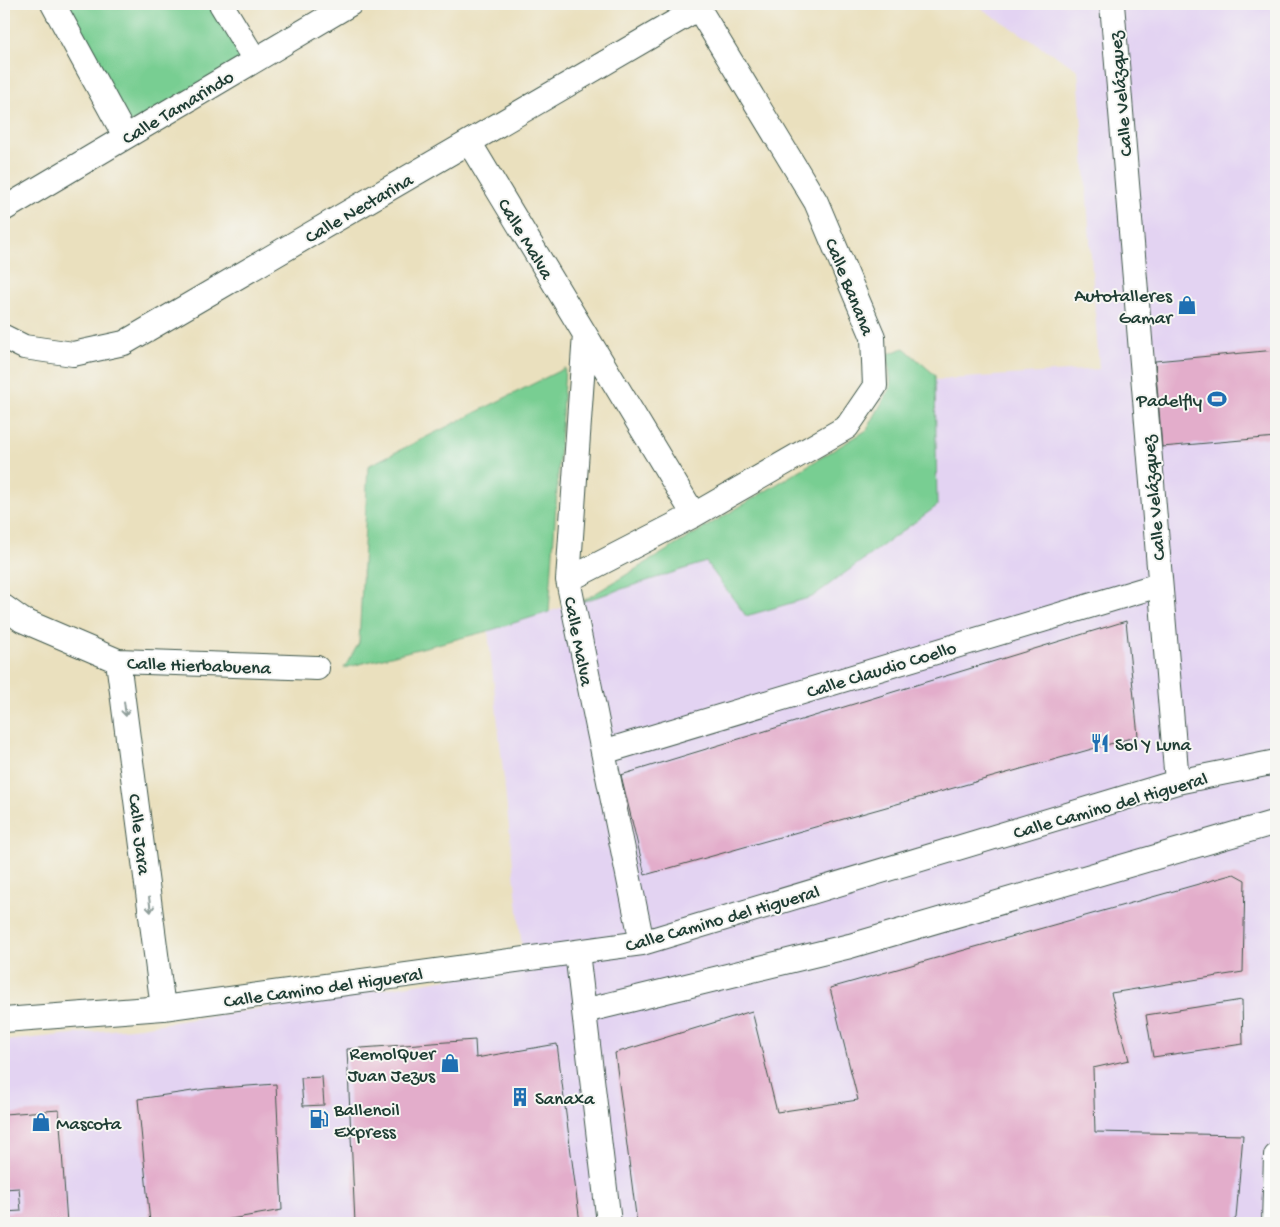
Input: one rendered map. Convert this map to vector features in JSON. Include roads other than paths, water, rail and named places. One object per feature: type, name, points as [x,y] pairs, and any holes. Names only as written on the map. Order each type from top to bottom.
[{"type":"street","points":[[53,4],[126,136]]},
{"type":"street","points":[[222,4],[255,60]]},
{"type":"street","name":"Calle Tamarindo","points":[[4,209],[350,4]]},
{"type":"street","name":"Calle Velázquez","points":[[1112,4],[1159,585],[1177,782]]},
{"type":"street","name":"Calle Nectarina","points":[[4,337],[24,347],[73,354],[124,343],[698,6]]},
{"type":"street","name":"Calle Banana","points":[[568,580],[694,515],[847,427],[875,386],[873,337],[816,202],[698,6]]},
{"type":"street","name":"Calle Malva","points":[[468,142],[694,515]]},
{"type":"street","name":"Calle Malva","points":[[585,334],[568,580],[642,943]]},
{"type":"street","name":"Calle Claudio Coello","points":[[603,752],[1159,585]]},
{"type":"street","name":"Calle Hierbabuena","points":[[4,607],[22,620],[118,661],[317,668]]},
{"type":"street","name":"Calle Jara","points":[[118,661],[163,1008]]},
{"type":"street","name":"Calle Camino del Higueral","points":[[4,1020],[163,1008],[642,943],[1177,782],[1276,762]]},
{"type":"street","points":[[584,1011],[850,946],[1276,822]]},
{"type":"street","points":[[577,952],[608,1223]]},
{"type":"street","points":[[1274,1223],[1276,1156]]},
{"type":"place","name":"Autotalleres Gamar","points":[[1187,305]]},
{"type":"place","name":"Padelfly","points":[[1217,399]]},
{"type":"place","name":"Sol Y Luna","points":[[1100,743]]},
{"type":"place","name":"RemolQuer Juan Jezus","points":[[450,1063]]},
{"type":"place","name":"Sanaxa","points":[[520,1097]]},
{"type":"place","name":"Ballenoil Express","points":[[319,1119]]},
{"type":"place","name":"Mascota","points":[[41,1122]]}]
